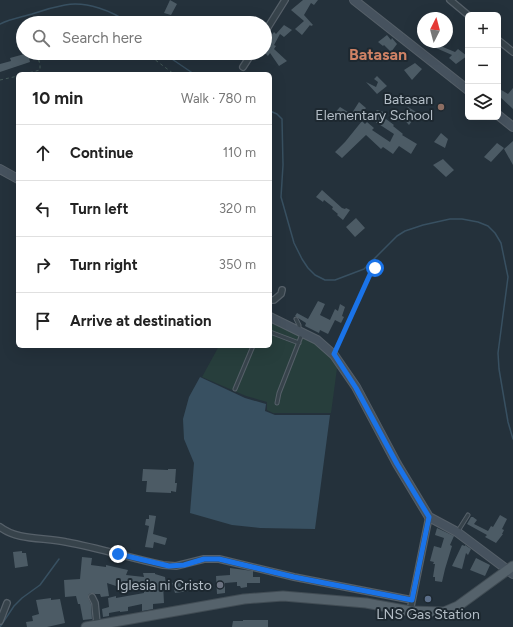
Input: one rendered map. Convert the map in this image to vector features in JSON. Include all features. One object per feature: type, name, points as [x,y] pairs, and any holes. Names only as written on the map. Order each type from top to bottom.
[{"type":"main road","points":[[86,627],[244,599],[283,596],[366,603],[410,611],[439,613],[458,606],[511,570]]},
{"type":"street","points":[[272,21],[285,0]]},
{"type":"street","points":[[354,0],[465,88]]},
{"type":"street","points":[[450,0],[465,12]]},
{"type":"street","points":[[501,42],[513,52]]},
{"type":"street","points":[[243,67],[248,60]]},
{"type":"street","points":[[501,117],[513,127]]},
{"type":"street","points":[[0,169],[16,178]]},
{"type":"street","points":[[272,300],[281,294],[282,290]]},
{"type":"street","points":[[272,318],[317,340],[334,354],[356,388],[397,464],[429,517],[457,532],[511,570]]},
{"type":"street","points":[[410,611],[429,517]]},
{"type":"street","points":[[0,527],[18,536],[66,541],[163,565],[176,566],[204,559],[219,559],[294,577],[412,600]]},
{"type":"street","points":[[92,597],[95,603],[97,624]]},
{"type":"street","points":[[0,621],[7,603]]},
{"type":"lane","points":[[277,403],[279,393],[299,342],[301,332],[296,319]]},
{"type":"lane","points":[[272,333],[299,342]]},
{"type":"lane","points":[[235,389],[252,348]]},
{"type":"lane","points":[[457,532],[468,515]]},
{"type":"path","points":[[32,72],[40,70],[39,60]]},
{"type":"path","points":[[155,60],[171,72]]},
{"type":"path","points":[[0,80],[16,76]]},
{"type":"path","points":[[334,354],[372,270],[375,268]]},
{"type":"green space","points":[[272,324],[306,337],[319,344],[338,361],[331,413],[273,413],[267,410],[267,402],[246,396],[202,377],[218,348],[272,348]]},
{"type":"water","points":[[200,377],[245,398],[266,404],[265,411],[275,415],[330,415],[315,529],[260,528],[232,525],[190,513],[194,463],[184,439],[183,419],[189,397]]},
{"type":"building","points":[[170,0],[177,4],[171,15],[164,13]]},
{"type":"building","points":[[303,0],[318,0],[314,5],[311,3],[304,15],[313,25],[310,25],[302,35],[295,29],[304,21],[291,10]]},
{"type":"building","points":[[284,25],[292,30],[284,37],[280,34],[274,45],[276,46],[274,49],[287,61],[279,66],[272,56],[272,35],[274,32],[276,34]]},
{"type":"building","points":[[387,35],[397,44],[391,52],[384,45],[383,46],[378,42]]},
{"type":"building","points":[[436,48],[445,48],[455,52],[458,49],[465,54],[465,57],[456,64],[449,58],[452,55]]},
{"type":"building","points":[[16,56],[16,60],[30,60],[30,62],[0,72],[0,64],[11,61],[10,58]]},
{"type":"building","points":[[415,63],[422,69],[412,80],[404,70]]},
{"type":"building","points":[[377,76],[387,86],[377,94],[366,82],[376,87],[378,82],[374,79]]},
{"type":"building","points":[[513,88],[513,109],[501,98],[501,90],[508,94]]},
{"type":"building","points":[[359,102],[366,108],[358,119],[352,113]]},
{"type":"building","points":[[340,107],[348,112],[339,121],[333,115]]},
{"type":"building","points":[[408,107],[418,113],[409,125],[402,117]]},
{"type":"building","points":[[377,110],[384,112],[382,116],[394,125],[393,126],[403,134],[402,135],[417,144],[411,154],[399,146],[393,154],[383,147],[381,149],[366,135],[342,158],[335,152],[362,121],[365,124],[367,122],[374,128],[372,130],[390,142],[394,134],[371,119],[376,114],[374,113]]},
{"type":"building","points":[[441,133],[448,139],[445,148],[434,142]]},
{"type":"building","points":[[513,141],[513,165],[504,149]]},
{"type":"building","points":[[497,143],[504,148],[491,162],[484,157]]},
{"type":"building","points":[[443,159],[454,170],[446,177],[433,165]]},
{"type":"building","points":[[322,190],[342,208],[350,210],[343,220],[332,209],[333,207],[324,200],[323,202],[316,197]]},
{"type":"building","points":[[356,218],[365,228],[355,237],[346,227]]},
{"type":"building","points":[[318,301],[325,304],[320,315],[330,320],[335,309],[338,311],[340,304],[345,307],[342,316],[344,317],[341,323],[335,320],[328,334],[320,330],[319,333],[305,326],[306,323],[295,316],[297,313],[308,319]]},
{"type":"building","points":[[143,469],[176,469],[176,492],[146,492],[147,481],[142,481]]},
{"type":"building","points":[[149,515],[156,516],[153,534],[167,538],[165,545],[154,542],[153,548],[145,547],[149,526],[145,525],[146,519],[149,519]]},
{"type":"building","points":[[500,515],[507,519],[502,529],[504,530],[503,534],[496,543],[485,537],[487,535],[467,524],[471,517],[473,517],[477,520],[474,524],[488,531],[491,526],[493,527]]},
{"type":"building","points":[[437,528],[454,536],[450,545],[452,546],[442,582],[435,581],[435,577],[433,577],[435,564],[433,564],[434,562],[430,561],[434,546],[441,548],[444,538],[435,535]]},
{"type":"building","points":[[462,545],[465,545],[471,549],[468,555],[466,553],[462,569],[452,566]]},
{"type":"building","points":[[22,551],[22,553],[26,553],[28,566],[15,568],[13,552]]},
{"type":"building","points":[[82,557],[92,558],[91,565],[106,567],[106,565],[128,570],[126,575],[144,577],[143,573],[155,573],[165,577],[166,585],[163,584],[164,603],[153,604],[153,609],[142,611],[142,604],[128,607],[128,611],[109,613],[109,616],[103,617],[102,609],[109,607],[108,598],[144,593],[144,585],[124,582],[122,588],[107,583],[109,596],[101,597],[100,594],[89,594],[88,597],[91,604],[92,619],[83,620],[80,604],[78,604],[76,596],[65,597],[64,580],[80,579]]},
{"type":"building","points":[[476,558],[490,565],[485,576],[470,570]]},
{"type":"building","points":[[230,568],[253,571],[253,577],[260,577],[260,583],[247,583],[247,587],[241,588],[240,586],[237,586],[237,582],[225,583],[225,593],[217,594],[216,576],[230,575]]},
{"type":"building","points":[[180,581],[181,584],[185,584],[186,587],[188,586],[189,591],[175,593],[172,583]]},
{"type":"building","points":[[51,598],[51,600],[60,599],[65,623],[47,627],[27,627],[26,622],[33,621],[32,616],[39,614],[36,600]]},
{"type":"building","points":[[268,620],[268,627],[232,627],[233,621]]},
{"type":"waterway","points":[[24,16],[73,4],[82,4],[99,8],[117,16]]},
{"type":"waterway","points":[[0,24],[16,18]]},
{"type":"waterway","points":[[173,60],[191,72]]},
{"type":"waterway","points":[[272,112],[282,119],[283,165],[281,197],[294,243],[302,259],[315,275],[325,280],[335,280],[364,269],[397,236],[405,231],[423,225],[450,219],[462,219],[478,222],[488,226],[495,233],[501,243],[508,277],[498,353],[499,369],[508,422],[513,439]]},
{"type":"waterway","points":[[0,627],[14,606],[40,585],[59,559]]},
{"type":"place","name":"Batasan Elementary School","points":[[441,107]]},
{"type":"place","name":"Iglesia ni Cristo","points":[[220,585]]},
{"type":"place","name":"LNS Gas Station","points":[[428,599]]},
{"type":"district","name":"Batasan","points":[[378,54]]},
{"type":"route","points":[[118,554],[169,566],[184,565],[204,559],[219,559],[294,577],[412,600],[429,517],[397,464],[356,388],[334,354],[372,270],[375,268]]}]
